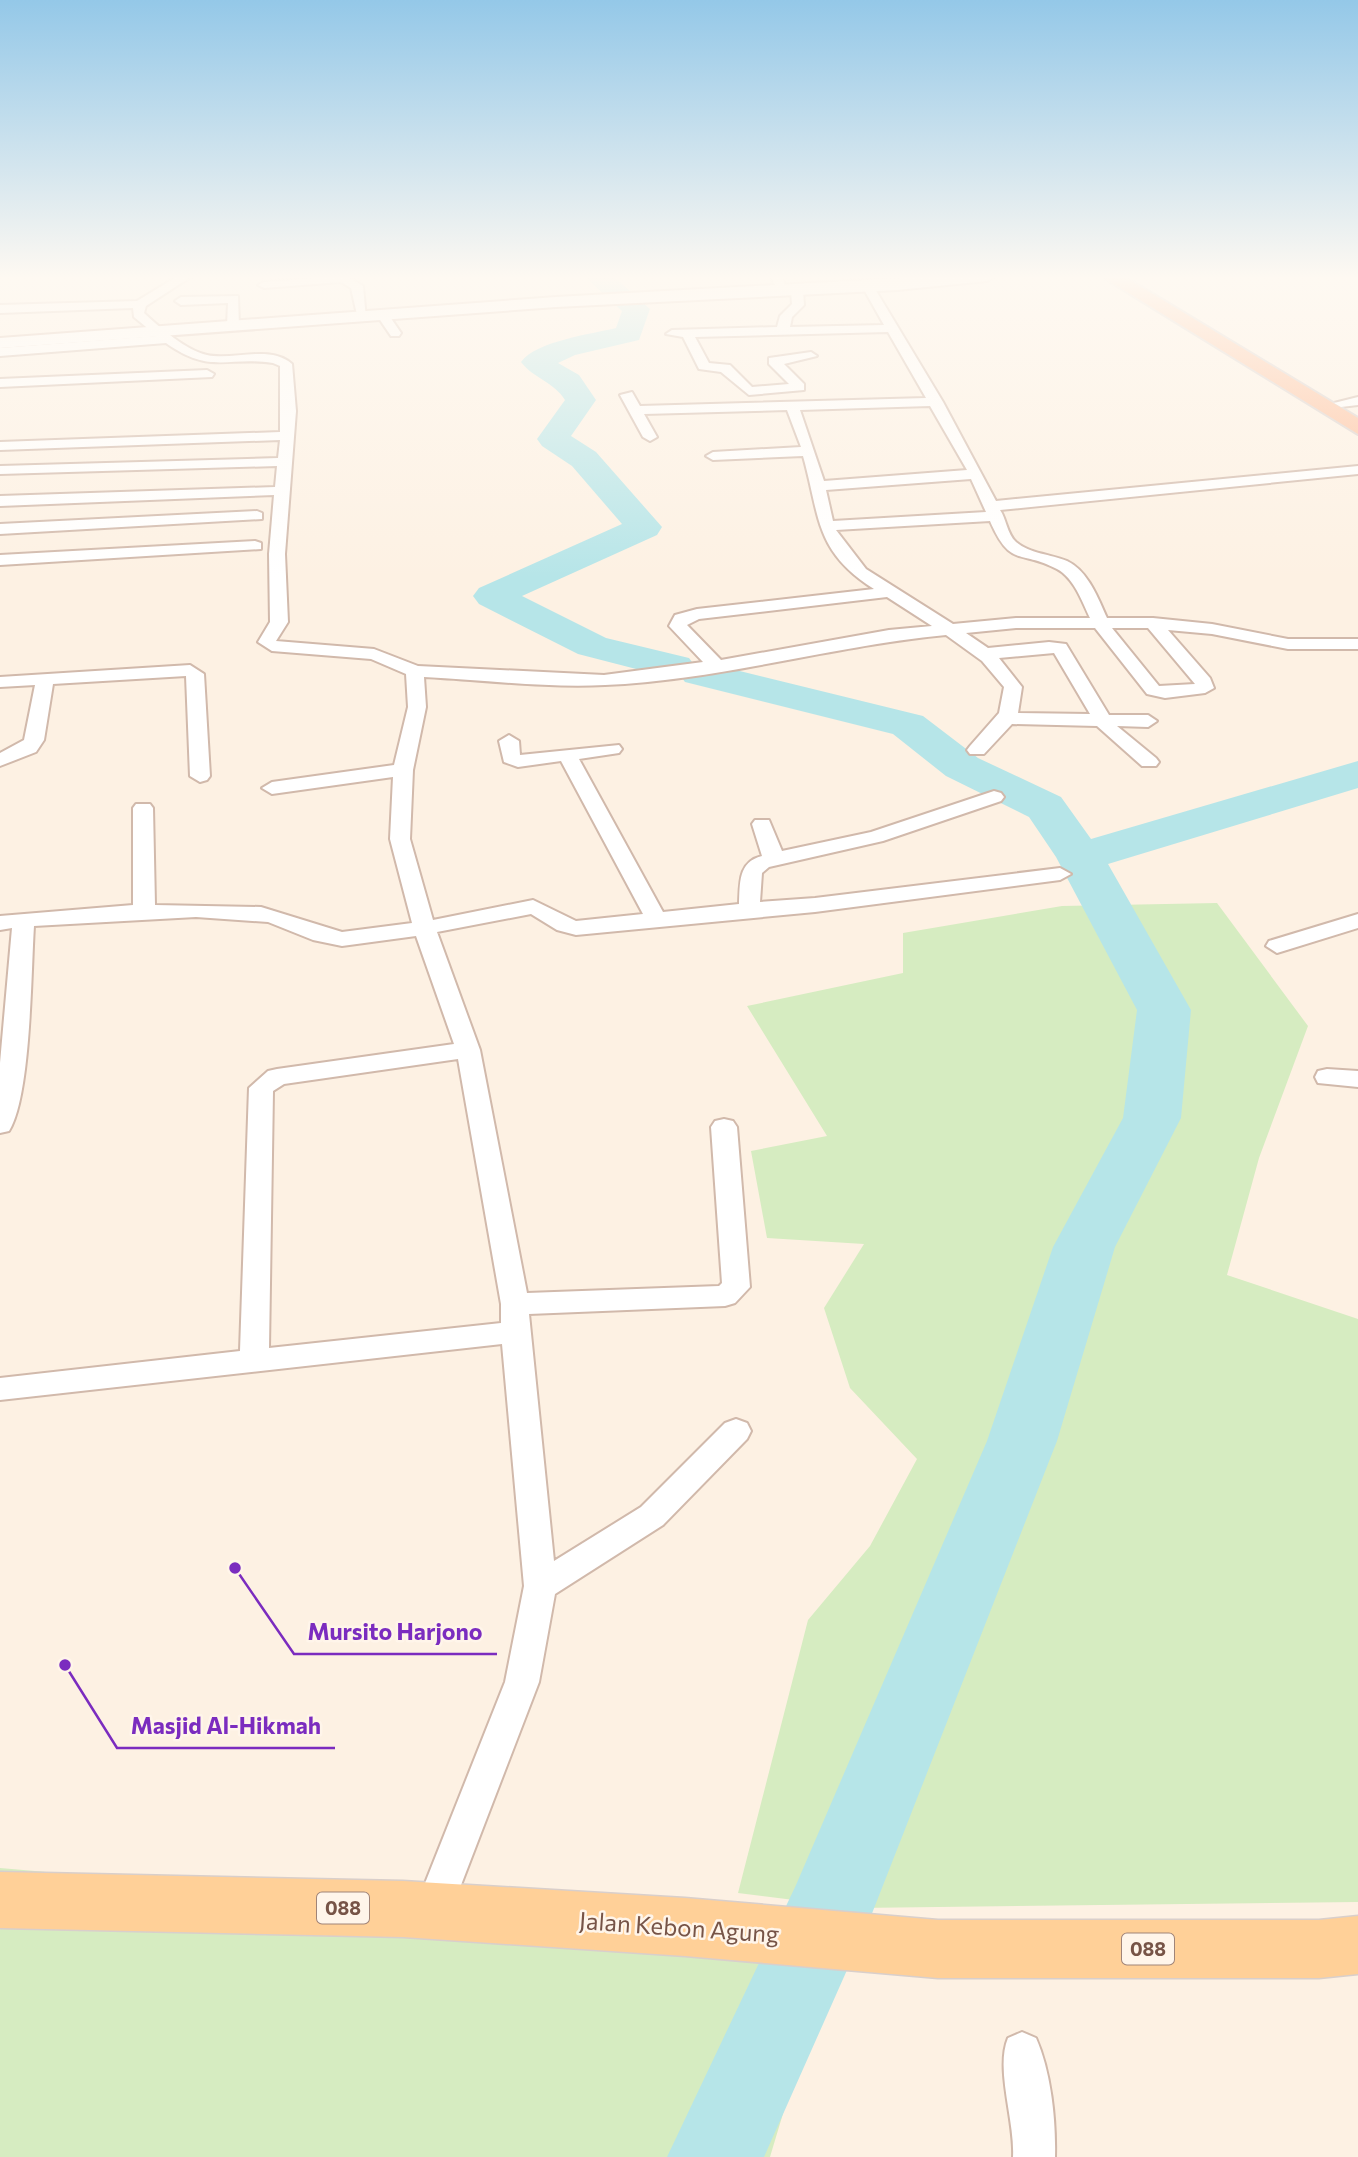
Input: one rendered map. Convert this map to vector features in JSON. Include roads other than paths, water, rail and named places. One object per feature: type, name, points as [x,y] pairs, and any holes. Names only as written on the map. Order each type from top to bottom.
[{"type":"highway","points":[[1275,377],[1358,427]]},
{"type":"highway","points":[[1301,377],[1352,406]]},
{"type":"main road","name":"Jalan Kebon Agung","points":[[0,1900],[433,1911],[685,1927],[938,1949],[1320,1949],[1358,1945]]},
{"type":"street","points":[[0,383],[20,377]]},
{"type":"street","points":[[287,377],[289,411],[277,554],[279,622],[267,642],[283,648],[374,654],[415,671],[604,680],[717,666],[948,628],[1016,623],[1153,623],[1212,629],[1288,644],[1358,644]]},
{"type":"street","points":[[734,377],[749,391],[799,387],[789,377]]},
{"type":"street","points":[[922,377],[976,474],[1008,544],[1026,554],[1062,565],[1071,572],[1085,589],[1113,644],[1153,690],[1165,693],[1205,688],[1204,682],[1153,623]]},
{"type":"street","points":[[627,395],[650,438]]},
{"type":"street","points":[[636,410],[936,402]]},
{"type":"street","points":[[792,406],[818,486],[825,526],[858,571],[948,628],[982,654],[1012,684],[1014,695],[1006,718],[977,750]]},
{"type":"street","points":[[0,446],[277,429],[279,462],[275,493],[71,512],[0,529]]},
{"type":"street","points":[[42,558],[71,512],[70,467],[77,443]]},
{"type":"street","points":[[713,456],[808,451]]},
{"type":"street","points":[[0,470],[279,462]]},
{"type":"street","points":[[46,502],[70,467]]},
{"type":"street","points":[[825,526],[994,511],[1358,470]]},
{"type":"street","points":[[818,486],[976,474]]},
{"type":"street","points":[[0,501],[46,502],[71,512],[258,511],[254,551],[0,560]]},
{"type":"street","points":[[717,666],[678,626],[681,619],[697,614],[891,592]]},
{"type":"street","points":[[982,654],[1060,648],[1102,719],[1114,734],[1149,762]]},
{"type":"street","points":[[0,682],[190,670],[195,674],[200,776]]},
{"type":"street","points":[[415,671],[417,707],[403,770],[400,839],[424,928],[468,1050],[515,1318],[540,1586],[522,1682],[433,1911]]},
{"type":"street","points":[[0,760],[29,748],[34,740],[45,679]]},
{"type":"street","points":[[1006,718],[1148,720]]},
{"type":"street","points":[[509,741],[511,758],[518,761],[612,749]]},
{"type":"street","points":[[568,756],[657,920]]},
{"type":"street","points":[[272,788],[403,770]]},
{"type":"street","points":[[749,909],[754,866],[774,859],[876,837],[993,797]]},
{"type":"street","points":[[143,808],[144,913]]},
{"type":"street","points":[[762,824],[774,859]]},
{"type":"street","points":[[0,923],[144,913],[261,914],[287,919],[328,938],[424,928],[533,908],[544,910],[570,928],[749,909],[815,905],[1060,873]]},
{"type":"street","points":[[0,1125],[10,1089],[24,920]]},
{"type":"street","points":[[1277,946],[1358,921]]},
{"type":"street","points":[[254,1360],[261,1088],[277,1077],[468,1050]]},
{"type":"street","points":[[1327,1077],[1358,1079]]},
{"type":"street","points":[[0,1389],[254,1360],[515,1318],[725,1296],[732,1293],[736,1287],[724,1127]]},
{"type":"street","points":[[540,1586],[652,1516],[736,1431]]},
{"type":"street","points":[[1022,2052],[1035,2136],[1034,2157]]},
{"type":"waterway","points":[[561,377],[568,381],[581,400],[553,439],[584,459],[644,527],[492,596],[592,646],[675,667]]},
{"type":"waterway","points":[[699,673],[908,725],[962,767],[1045,807],[1080,857]]},
{"type":"waterway","points":[[1080,857],[1358,774]]},
{"type":"waterway","points":[[715,2157],[827,1916],[1022,1441],[1084,1247],[1152,1118],[1164,1010],[1080,857]]},
{"type":"place","name":"Mursito Harjono","points":[[235,1568]]},
{"type":"place","name":"Masjid Al-Hikmah","points":[[65,1665]]}]
